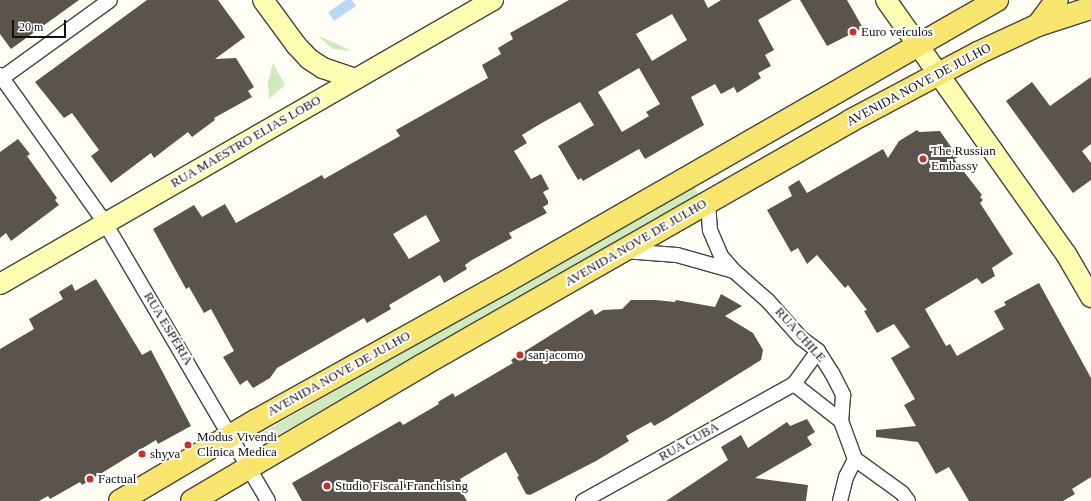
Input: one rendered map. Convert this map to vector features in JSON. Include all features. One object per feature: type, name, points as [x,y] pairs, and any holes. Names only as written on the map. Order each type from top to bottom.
[{"type":"main road","name":"AVENIDA NOVE DE JULHO","points":[[120,501],[230,436],[513,277],[917,44],[997,0]]},
{"type":"main road","points":[[1038,25],[1057,0]]},
{"type":"main road","name":"AVENIDA NOVE DE JULHO","points":[[192,501],[708,202],[938,73],[1038,25],[1091,8]]},
{"type":"street","points":[[1,77],[110,0]]},
{"type":"street","points":[[263,0],[296,45],[309,59],[323,68],[355,80]]},
{"type":"street","name":"RUA MAESTRO ELIAS LOBO","points":[[0,284],[493,0]]},
{"type":"street","points":[[886,0],[1066,254],[1091,297]]},
{"type":"street","name":"RUA ESPÉRIA","points":[[1,77],[105,223],[268,501]]},
{"type":"street","name":"RUA CHILE","points":[[708,202],[714,243],[734,271],[768,300],[801,338],[818,352],[843,395],[841,421],[855,459]]},
{"type":"street","name":"RUA CHILE","points":[[624,251],[677,255],[734,271]]},
{"type":"street","name":"RUA CUBA","points":[[583,501],[794,384],[818,352]]},
{"type":"street","points":[[794,384],[841,421]]},
{"type":"street","points":[[840,501],[846,477],[855,459],[902,493],[908,501]]},
{"type":"green space","points":[[318,36],[333,42],[352,51],[333,49]]},
{"type":"green space","points":[[273,63],[285,85],[269,99],[268,82]]},
{"type":"green space","points":[[694,187],[698,194],[268,441],[263,432]]},
{"type":"water","points":[[346,0],[352,0],[356,6],[334,21],[328,12]]},
{"type":"building","points":[[0,0],[79,0],[11,49],[0,34]]},
{"type":"building","points":[[147,0],[218,0],[245,37],[215,59],[236,58],[254,87],[248,91],[252,97],[214,118],[215,120],[192,137],[188,132],[154,158],[151,153],[111,183],[91,156],[99,150],[72,113],[64,118],[35,82]]},
{"type":"building","points":[[569,0],[704,0],[708,8],[721,0],[792,0],[758,20],[774,50],[765,55],[771,66],[758,73],[761,78],[737,93],[734,87],[721,94],[715,84],[691,97],[704,125],[645,159],[639,149],[583,181],[581,178],[578,180],[558,146],[594,125],[580,102],[540,124],[522,135],[527,143],[514,151],[531,179],[541,174],[549,189],[543,192],[548,201],[548,204],[543,207],[547,213],[509,233],[512,238],[472,260],[465,265],[467,269],[444,283],[440,275],[389,305],[391,309],[367,323],[364,318],[277,368],[270,378],[253,388],[247,380],[240,385],[223,357],[234,351],[211,309],[204,313],[189,287],[186,289],[153,229],[194,205],[202,217],[225,204],[236,223],[322,175],[324,179],[400,136],[396,130],[488,78],[482,65],[501,54],[498,48],[513,39],[510,33]],"holes":[[[672,14],[687,40],[652,61],[636,34]],[[639,68],[660,104],[646,112],[649,116],[622,132],[598,92]],[[426,215],[440,241],[409,259],[393,234]]]},
{"type":"building","points":[[800,0],[847,0],[863,28],[827,46]]},
{"type":"building","points":[[1091,77],[1091,144],[1082,151],[1091,163],[1091,180],[1073,193],[1006,101],[1032,82],[1050,106]]},
{"type":"building","points":[[917,130],[919,132],[940,131],[958,157],[954,159],[982,195],[980,197],[983,200],[980,203],[1013,254],[992,268],[995,276],[982,284],[977,278],[925,309],[946,346],[950,344],[957,356],[1004,329],[994,311],[1006,305],[1004,302],[1039,283],[1091,378],[1091,477],[1072,489],[1075,494],[1063,501],[969,501],[949,467],[936,474],[918,442],[876,437],[876,430],[916,426],[904,405],[915,399],[891,358],[910,347],[894,324],[877,333],[864,311],[867,310],[848,285],[845,288],[817,255],[807,264],[798,248],[791,252],[767,210],[792,196],[788,187],[799,180],[807,193],[883,149],[888,158],[899,141]]},
{"type":"building","points":[[18,139],[30,154],[27,156],[57,198],[55,200],[59,205],[11,241],[6,233],[0,238],[0,152]]},
{"type":"building","points":[[96,279],[142,355],[151,350],[191,426],[158,444],[156,440],[82,485],[80,482],[50,499],[48,496],[39,501],[0,501],[0,349],[34,329],[29,319],[63,299],[59,292],[72,284],[75,291]]},
{"type":"building","points":[[721,294],[742,306],[725,316],[753,333],[763,350],[761,360],[654,426],[651,422],[626,436],[629,441],[596,461],[530,495],[526,494],[517,477],[519,476],[506,452],[460,479],[461,481],[457,484],[467,501],[302,501],[292,483],[400,421],[403,425],[439,404],[438,402],[453,393],[455,397],[513,363],[511,360],[592,309],[595,315],[603,310],[622,309],[631,300],[675,302],[676,300],[715,307]]},
{"type":"building","points":[[807,419],[815,432],[807,437],[812,445],[755,478],[808,485],[806,501],[666,501],[728,460],[721,447],[741,435],[748,448],[787,422],[790,426]]},
{"type":"place","name":"Euro veículos","points":[[853,32]]},
{"type":"place","name":"The Russian Embassy","points":[[923,159]]},
{"type":"place","name":"sanjacomo","points":[[520,355]]},
{"type":"place","name":"Modus Vivendi Clínica Medica","points":[[188,445]]},
{"type":"place","name":"shyva","points":[[142,454]]},
{"type":"place","name":"Factual","points":[[90,479]]},
{"type":"place","name":"Studio Fiscal Franchising","points":[[327,486]]}]
